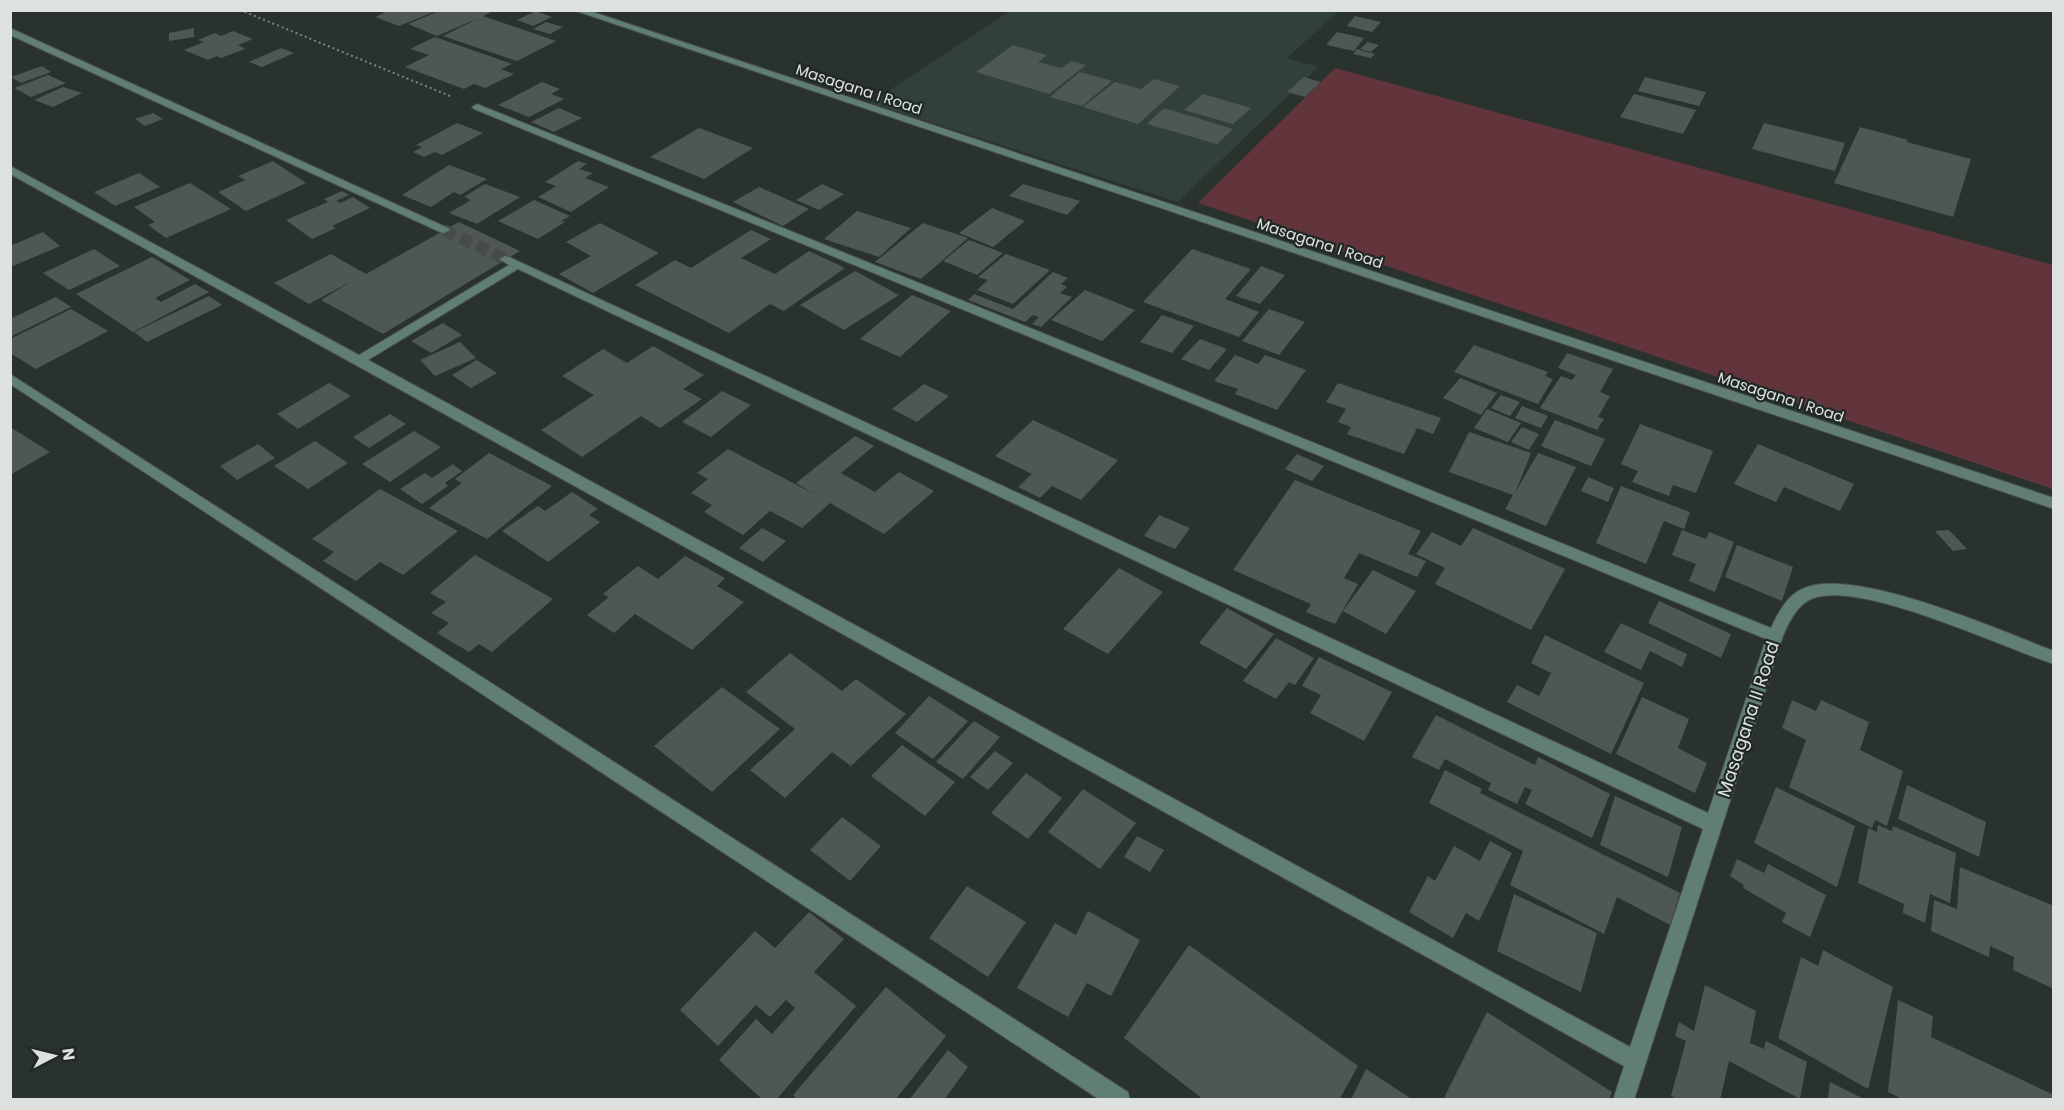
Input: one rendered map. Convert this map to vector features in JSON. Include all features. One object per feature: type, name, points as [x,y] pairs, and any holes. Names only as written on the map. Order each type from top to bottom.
[{"type":"street","name":"Masagana I Road","points":[[577,10],[2054,504]]},
{"type":"street","points":[[10,31],[444,230]]},
{"type":"street","points":[[477,107],[1775,636]]},
{"type":"street","points":[[10,169],[1635,1062]]},
{"type":"street","points":[[359,360],[511,262],[1714,825]]},
{"type":"street","points":[[10,378],[1120,1100]]},
{"type":"street","name":"Masagana II Road","points":[[1623,1100],[1775,636],[1787,610],[1809,592],[1844,588],[1897,600],[2054,658]]},
{"type":"path","points":[[240,10],[477,107]]},
{"type":"shaded area","points":[[1010,11],[1339,11],[1287,58],[1318,67],[1178,202],[870,103]]},
{"type":"shaded area","points":[[1335,68],[2053,265],[2053,489],[1198,203]]},
{"type":"building","points":[[390,10],[436,11],[399,26],[375,17]]},
{"type":"building","points":[[441,10],[496,10],[483,16],[556,41],[517,61],[443,36],[479,18],[437,36],[408,24]]},
{"type":"building","points":[[536,11],[552,17],[533,26],[517,20]]},
{"type":"building","points":[[1355,16],[1381,22],[1372,32],[1347,26]]},
{"type":"building","points":[[546,22],[563,27],[550,34],[533,29]]},
{"type":"building","points":[[194,28],[194,37],[169,41],[169,33]]},
{"type":"building","points":[[233,31],[253,39],[238,45],[245,49],[208,60],[184,50],[204,42],[198,40],[215,33],[221,36]]},
{"type":"building","points":[[1337,32],[1364,38],[1354,51],[1326,45]]},
{"type":"building","points":[[435,37],[512,64],[501,69],[514,74],[485,88],[474,84],[464,89],[405,67],[429,55],[410,49]]},
{"type":"building","points":[[1368,42],[1379,45],[1371,52],[1360,49]]},
{"type":"building","points":[[1013,45],[1047,55],[1038,62],[1062,68],[1071,61],[1086,65],[1049,94],[976,72]]},
{"type":"building","points":[[281,48],[294,53],[262,67],[249,62]]},
{"type":"building","points":[[1357,49],[1375,54],[1371,58],[1353,54]]},
{"type":"building","points":[[42,66],[51,72],[21,83],[11,77]]},
{"type":"building","points":[[1080,72],[1112,81],[1082,106],[1050,97]]},
{"type":"building","points":[[48,75],[66,83],[31,97],[14,88]]},
{"type":"building","points":[[1304,77],[1321,82],[1305,97],[1287,92]]},
{"type":"building","points":[[1645,77],[1706,92],[1699,106],[1638,91]]},
{"type":"building","points":[[1154,79],[1180,86],[1138,124],[1083,107],[1115,82],[1141,89]]},
{"type":"building","points":[[542,82],[560,89],[551,94],[564,99],[529,117],[498,105]]},
{"type":"building","points":[[63,87],[82,93],[53,107],[34,100]]},
{"type":"building","points":[[1203,94],[1251,108],[1233,124],[1184,110]]},
{"type":"building","points":[[1634,94],[1696,110],[1683,134],[1620,117]]},
{"type":"building","points":[[559,108],[582,118],[554,132],[531,122]]},
{"type":"building","points":[[1164,108],[1233,129],[1217,144],[1147,124]]},
{"type":"building","points":[[153,113],[163,119],[145,126],[135,119]]},
{"type":"building","points":[[457,123],[483,133],[442,155],[435,152],[424,157],[413,152],[422,147],[416,145]]},
{"type":"building","points":[[1764,123],[1845,143],[1835,171],[1752,149]]},
{"type":"building","points":[[1860,127],[1971,159],[1953,217],[1834,183]]},
{"type":"building","points":[[699,128],[753,148],[704,179],[650,157]]},
{"type":"building","points":[[273,161],[306,183],[246,211],[218,192],[245,180],[238,176]]},
{"type":"building","points":[[578,161],[587,164],[579,169],[593,173],[585,178],[609,187],[571,212],[538,197],[556,186],[545,182]]},
{"type":"building","points":[[449,165],[487,179],[460,195],[454,192],[431,207],[402,195]]},
{"type":"building","points":[[139,173],[160,187],[115,206],[94,192]]},
{"type":"building","points":[[190,183],[231,209],[166,238],[148,225],[155,222],[134,207]]},
{"type":"building","points":[[485,184],[520,197],[477,224],[449,213],[471,200],[464,197]]},
{"type":"building","points":[[822,184],[844,194],[819,210],[796,200]]},
{"type":"building","points":[[1023,184],[1080,201],[1067,215],[1009,196]]},
{"type":"building","points":[[759,187],[809,209],[783,226],[733,202]]},
{"type":"building","points":[[342,191],[349,195],[336,201],[340,203],[353,197],[370,208],[332,226],[336,228],[312,239],[286,220],[328,202],[324,199]]},
{"type":"building","points":[[534,200],[570,216],[561,221],[565,222],[538,239],[498,221]]},
{"type":"building","points":[[992,208],[1025,221],[993,247],[959,233]]},
{"type":"building","points":[[857,211],[911,228],[879,257],[824,239]]},
{"type":"building","points":[[459,222],[520,251],[383,334],[321,300],[352,281],[309,304],[274,283],[331,254],[366,274]]},
{"type":"building","points":[[600,223],[659,253],[593,293],[559,274],[591,256],[566,242]]},
{"type":"building","points":[[923,223],[968,238],[921,279],[875,262]]},
{"type":"building","points":[[751,230],[771,239],[741,258],[775,274],[809,251],[845,268],[784,311],[770,304],[729,333],[635,285],[675,260],[691,268]]},
{"type":"building","points":[[43,232],[60,246],[13,266],[10,264],[10,246]]},
{"type":"building","points":[[969,240],[1003,253],[977,275],[943,261]]},
{"type":"building","points":[[94,249],[120,266],[69,290],[43,273]]},
{"type":"building","points":[[1192,249],[1251,269],[1225,299],[1259,312],[1239,337],[1143,302]]},
{"type":"building","points":[[1006,254],[1050,270],[1013,304],[977,290],[988,280],[978,277]]},
{"type":"building","points":[[152,257],[190,280],[155,298],[161,302],[195,284],[209,292],[133,332],[76,294]]},
{"type":"building","points":[[1261,266],[1285,275],[1260,304],[1236,296]]},
{"type":"building","points":[[855,271],[899,295],[844,330],[800,305]]},
{"type":"building","points":[[1053,272],[1068,278],[1061,284],[1067,287],[1060,293],[1072,297],[1041,327],[1032,324],[1039,317],[1033,315],[1025,322],[968,300],[974,294],[1013,309]]},
{"type":"building","points":[[1085,290],[1135,310],[1102,341],[1051,320]]},
{"type":"building","points":[[912,295],[951,311],[900,357],[860,339]]},
{"type":"building","points":[[209,296],[222,305],[147,342],[134,332]]},
{"type":"building","points":[[56,297],[71,307],[10,337],[10,319]]},
{"type":"building","points":[[71,309],[108,331],[36,369],[10,353],[10,339]]},
{"type":"building","points":[[1269,309],[1305,322],[1279,355],[1242,341]]},
{"type":"building","points":[[1162,315],[1194,326],[1172,353],[1140,342]]},
{"type":"building","points":[[443,323],[462,335],[431,353],[411,341]]},
{"type":"building","points":[[1200,339],[1227,349],[1209,370],[1181,359]]},
{"type":"building","points":[[460,342],[476,358],[435,376],[420,360]]},
{"type":"building","points":[[1474,345],[1548,372],[1545,376],[1553,379],[1538,404],[1454,372]]},
{"type":"building","points":[[653,346],[704,375],[683,389],[702,399],[660,428],[641,416],[582,457],[541,430],[594,395],[562,376],[603,349],[627,363]]},
{"type":"building","points":[[1567,353],[1613,369],[1600,392],[1610,396],[1598,417],[1604,419],[1597,430],[1540,408],[1561,376],[1572,380],[1576,375],[1558,368]]},
{"type":"building","points":[[1235,355],[1258,364],[1265,355],[1306,370],[1277,410],[1235,394],[1238,389],[1214,381]]},
{"type":"building","points":[[477,360],[497,373],[471,388],[452,375]]},
{"type":"building","points":[[1460,378],[1497,393],[1481,415],[1443,398]]},
{"type":"building","points":[[329,383],[351,396],[298,429],[277,414]]},
{"type":"building","points":[[1338,383],[1441,418],[1433,434],[1417,428],[1404,454],[1347,434],[1351,427],[1338,422],[1346,409],[1326,402]]},
{"type":"building","points":[[924,384],[949,396],[917,422],[892,409]]},
{"type":"building","points":[[722,391],[751,405],[711,437],[682,422]]},
{"type":"building","points":[[1501,395],[1520,402],[1510,416],[1491,408]]},
{"type":"building","points":[[1522,406],[1548,416],[1541,428],[1515,418]]},
{"type":"building","points":[[1487,409],[1521,423],[1508,442],[1474,428]]},
{"type":"building","points":[[390,414],[406,424],[369,448],[353,437]]},
{"type":"building","points":[[1033,420],[1118,460],[1081,500],[1052,486],[1040,498],[1018,487],[1032,474],[995,456]]},
{"type":"building","points":[[1555,420],[1605,439],[1591,466],[1541,446]]},
{"type":"building","points":[[1640,424],[1713,451],[1696,493],[1673,485],[1669,496],[1632,482],[1638,471],[1621,464]]},
{"type":"building","points":[[10,427],[50,452],[10,475]]},
{"type":"building","points":[[1522,427],[1539,434],[1529,450],[1511,442]]},
{"type":"building","points":[[414,431],[441,447],[390,482],[362,464]]},
{"type":"building","points":[[1469,432],[1531,453],[1515,493],[1538,453],[1576,467],[1546,526],[1505,509],[1513,495],[1449,472]]},
{"type":"building","points":[[855,436],[874,446],[841,473],[875,492],[899,472],[934,491],[884,534],[830,503],[802,528],[770,511],[743,535],[704,512],[712,505],[691,493],[708,479],[697,473],[728,449],[814,494],[796,483]]},
{"type":"building","points":[[315,441],[348,463],[308,489],[274,466]]},
{"type":"building","points":[[258,444],[275,458],[237,480],[220,466]]},
{"type":"building","points":[[1758,444],[1854,484],[1840,511],[1784,487],[1776,502],[1734,484]]},
{"type":"building","points":[[489,453],[552,486],[487,539],[429,508],[462,483],[455,479]]},
{"type":"building","points":[[1297,454],[1324,466],[1312,481],[1285,469]]},
{"type":"building","points":[[453,464],[462,471],[445,483],[448,486],[422,504],[400,489],[425,473],[432,478]]},
{"type":"building","points":[[1588,477],[1614,488],[1608,502],[1581,491]]},
{"type":"building","points":[[1295,480],[1421,531],[1408,554],[1426,561],[1417,577],[1359,553],[1344,578],[1358,584],[1335,624],[1306,612],[1311,604],[1233,570]]},
{"type":"building","points":[[1621,486],[1690,512],[1684,529],[1664,521],[1646,564],[1596,543]]},
{"type":"building","points":[[380,489],[458,531],[403,575],[380,562],[356,581],[323,561],[334,552],[312,539]]},
{"type":"building","points":[[572,492],[598,509],[589,515],[600,522],[548,562],[502,531],[538,506],[545,511]]},
{"type":"building","points":[[1159,515],[1190,528],[1175,549],[1144,536]]},
{"type":"building","points":[[762,528],[786,541],[763,562],[739,548]]},
{"type":"building","points":[[1473,528],[1565,569],[1531,630],[1435,584],[1445,568],[1416,554],[1432,532],[1461,546]]},
{"type":"building","points":[[1682,530],[1706,539],[1709,532],[1734,542],[1715,592],[1689,581],[1696,564],[1672,555]]},
{"type":"building","points":[[1949,530],[1967,549],[1953,551],[1935,531]]},
{"type":"building","points":[[1737,545],[1793,567],[1782,601],[1725,577]]},
{"type":"building","points":[[475,555],[553,599],[492,652],[479,644],[469,652],[437,633],[449,623],[431,613],[446,602],[430,593]]},
{"type":"building","points":[[685,556],[725,578],[717,586],[744,602],[692,650],[635,614],[614,633],[587,615],[609,597],[603,594],[638,566],[658,579]]},
{"type":"building","points":[[1119,568],[1163,592],[1108,654],[1063,629]]},
{"type":"building","points":[[1373,570],[1416,591],[1386,634],[1343,611]]},
{"type":"building","points":[[1659,601],[1731,634],[1721,658],[1648,623]]},
{"type":"building","points":[[1227,608],[1274,634],[1246,669],[1199,643]]},
{"type":"building","points":[[1621,623],[1687,654],[1682,667],[1650,651],[1641,670],[1604,652]]},
{"type":"building","points":[[1545,635],[1644,683],[1611,754],[1507,702],[1517,685],[1539,696],[1551,673],[1531,663]]},
{"type":"building","points":[[1276,638],[1314,658],[1295,685],[1289,682],[1276,699],[1243,681]]},
{"type":"building","points":[[790,653],[842,691],[856,679],[906,714],[851,766],[832,752],[785,798],[750,770],[795,729],[746,692]]},
{"type":"building","points":[[1319,657],[1392,692],[1364,741],[1310,713],[1321,695],[1302,686]]},
{"type":"building","points":[[722,687],[780,729],[712,792],[654,746]]},
{"type":"building","points":[[929,696],[968,721],[933,759],[895,733]]},
{"type":"building","points":[[1642,697],[1689,719],[1678,748],[1707,763],[1695,793],[1616,754]]},
{"type":"building","points":[[1792,700],[1816,711],[1821,700],[1869,722],[1860,750],[1903,771],[1887,826],[1875,820],[1872,828],[1789,787],[1806,740],[1782,728]]},
{"type":"building","points":[[1436,715],[1535,765],[1538,757],[1610,794],[1592,838],[1525,804],[1532,790],[1525,787],[1517,804],[1488,790],[1491,783],[1445,759],[1439,770],[1412,757]]},
{"type":"building","points":[[974,721],[1000,737],[963,779],[936,762]]},
{"type":"building","points":[[902,745],[955,782],[925,816],[871,776]]},
{"type":"building","points":[[995,751],[1013,763],[988,790],[970,777]]},
{"type":"building","points":[[1445,770],[1482,789],[1480,793],[1680,893],[1670,925],[1617,897],[1604,934],[1510,885],[1523,851],[1429,803]]},
{"type":"building","points":[[1026,773],[1062,798],[1028,839],[991,813]]},
{"type":"building","points":[[1907,785],[1986,822],[1979,857],[1898,819]]},
{"type":"building","points":[[1776,787],[1855,826],[1837,887],[1754,843]]},
{"type":"building","points":[[1083,789],[1136,823],[1100,869],[1048,832]]},
{"type":"building","points":[[1615,796],[1682,827],[1668,877],[1600,845]]},
{"type":"building","points":[[842,817],[881,846],[850,881],[810,850]]},
{"type":"building","points":[[1878,825],[1892,831],[1893,826],[1956,853],[1950,903],[1930,894],[1925,923],[1903,913],[1904,904],[1858,883],[1868,828],[1877,832]]},
{"type":"building","points":[[1137,836],[1164,850],[1150,872],[1124,857]]},
{"type":"building","points":[[1490,841],[1512,853],[1479,921],[1466,913],[1453,938],[1409,912],[1428,876],[1435,881],[1454,846],[1480,861]]},
{"type":"building","points":[[1737,859],[1764,873],[1768,864],[1826,895],[1810,937],[1782,922],[1786,913],[1743,888],[1744,885],[1730,876]]},
{"type":"building","points":[[1960,867],[2054,906],[2054,989],[2013,970],[2014,957],[1990,946],[1989,957],[1931,931],[1934,900],[1957,909]]},
{"type":"building","points":[[967,886],[1026,922],[988,977],[929,938]]},
{"type":"building","points":[[1514,894],[1597,933],[1581,992],[1497,951]]},
{"type":"building","points":[[1088,911],[1140,940],[1111,996],[1087,983],[1068,1017],[1017,988],[1055,923],[1076,935]]},
{"type":"building","points":[[809,912],[844,939],[814,972],[856,1006],[776,1100],[763,1100],[719,1060],[756,1019],[772,1034],[795,1008],[786,1000],[770,1017],[756,1005],[718,1046],[680,1010],[755,931],[775,948]]},
{"type":"building","points":[[1189,945],[1358,1066],[1339,1100],[1204,1100],[1124,1038]]},
{"type":"building","points":[[1823,950],[1893,987],[1868,1089],[1778,1038],[1801,957],[1818,966]]},
{"type":"building","points":[[1705,985],[1756,1011],[1750,1043],[1764,1049],[1766,1041],[1807,1062],[1800,1099],[1729,1061],[1720,1100],[1679,1100],[1671,1096],[1686,1041],[1675,1036],[1679,1022],[1694,1031]]},
{"type":"building","points":[[886,987],[946,1036],[895,1100],[797,1100],[793,1095]]},
{"type":"building","points":[[1898,1000],[1933,1016],[1931,1037],[2054,1095],[2054,1100],[1904,1100],[1888,1092]]},
{"type":"building","points":[[1487,1012],[1612,1092],[1609,1100],[1443,1100]]},
{"type":"building","points":[[948,1050],[968,1067],[944,1100],[909,1100]]},
{"type":"building","points":[[1366,1069],[1413,1100],[1351,1100]]},
{"type":"building","points":[[1830,1082],[1866,1100],[1828,1100]]},
{"type":"tunnel","points":[[444,230],[505,259]]}]
